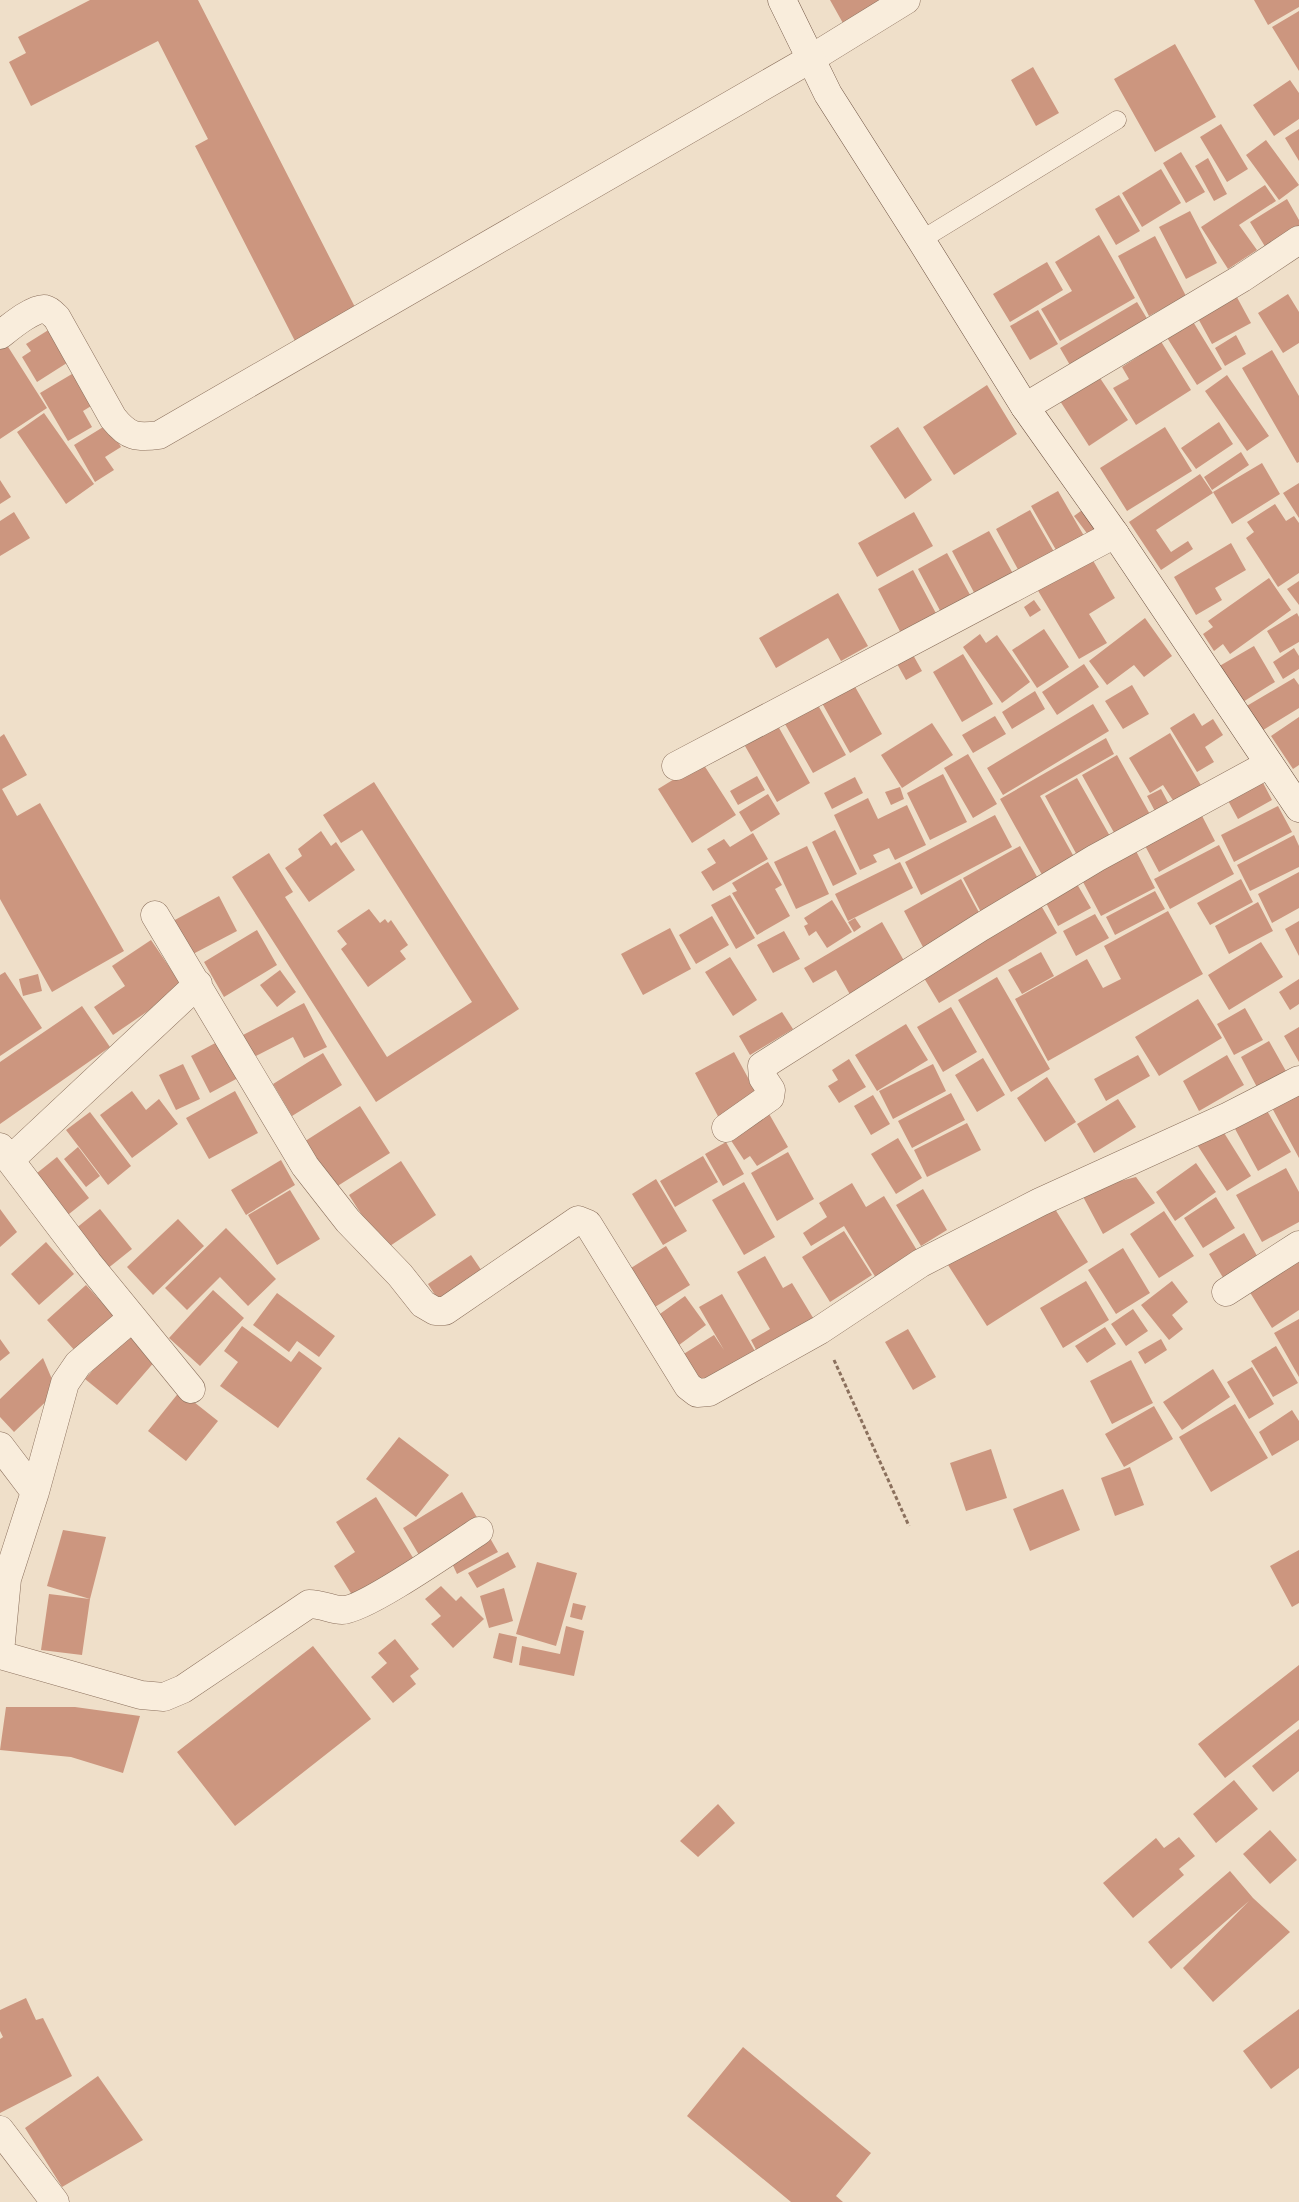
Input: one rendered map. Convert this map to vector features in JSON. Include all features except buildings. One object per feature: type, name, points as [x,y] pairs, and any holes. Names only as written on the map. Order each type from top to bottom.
[{"type":"street","points":[[782,0],[828,94],[1025,407],[1116,534],[1299,808]]},
{"type":"street","points":[[0,335],[36,310],[44,309],[52,312],[120,428],[138,437],[159,435],[812,58],[906,0]]},
{"type":"street","points":[[1025,407],[1242,278],[1299,240]]},
{"type":"street","points":[[676,766],[1116,534]]},
{"type":"street","points":[[726,1128],[770,1097],[771,1090],[763,1078],[762,1066],[981,927],[1088,863],[1269,764]]},
{"type":"street","points":[[155,915],[198,984],[305,1166],[348,1220],[400,1275],[423,1304],[435,1311],[445,1311],[578,1220],[583,1220],[588,1224],[688,1386],[697,1393],[709,1392],[820,1330],[921,1263],[1040,1202],[1229,1116],[1299,1080]]},
{"type":"street","points":[[191,1389],[88,1263],[5,1153],[198,984]]},
{"type":"street","points":[[1226,1292],[1299,1245]]},
{"type":"street","points":[[132,1318],[78,1364],[65,1383],[35,1492],[7,1579],[0,1654],[141,1695],[164,1697],[183,1689],[309,1604],[322,1604],[343,1610],[373,1599],[479,1531]]},
{"type":"street","points":[[6,1464],[35,1492]]},
{"type":"street","points":[[0,2130],[56,2202]]},
{"type":"lane","points":[[921,240],[1117,120]]},
{"type":"path","points":[[820,1330],[909,1526]]}]
